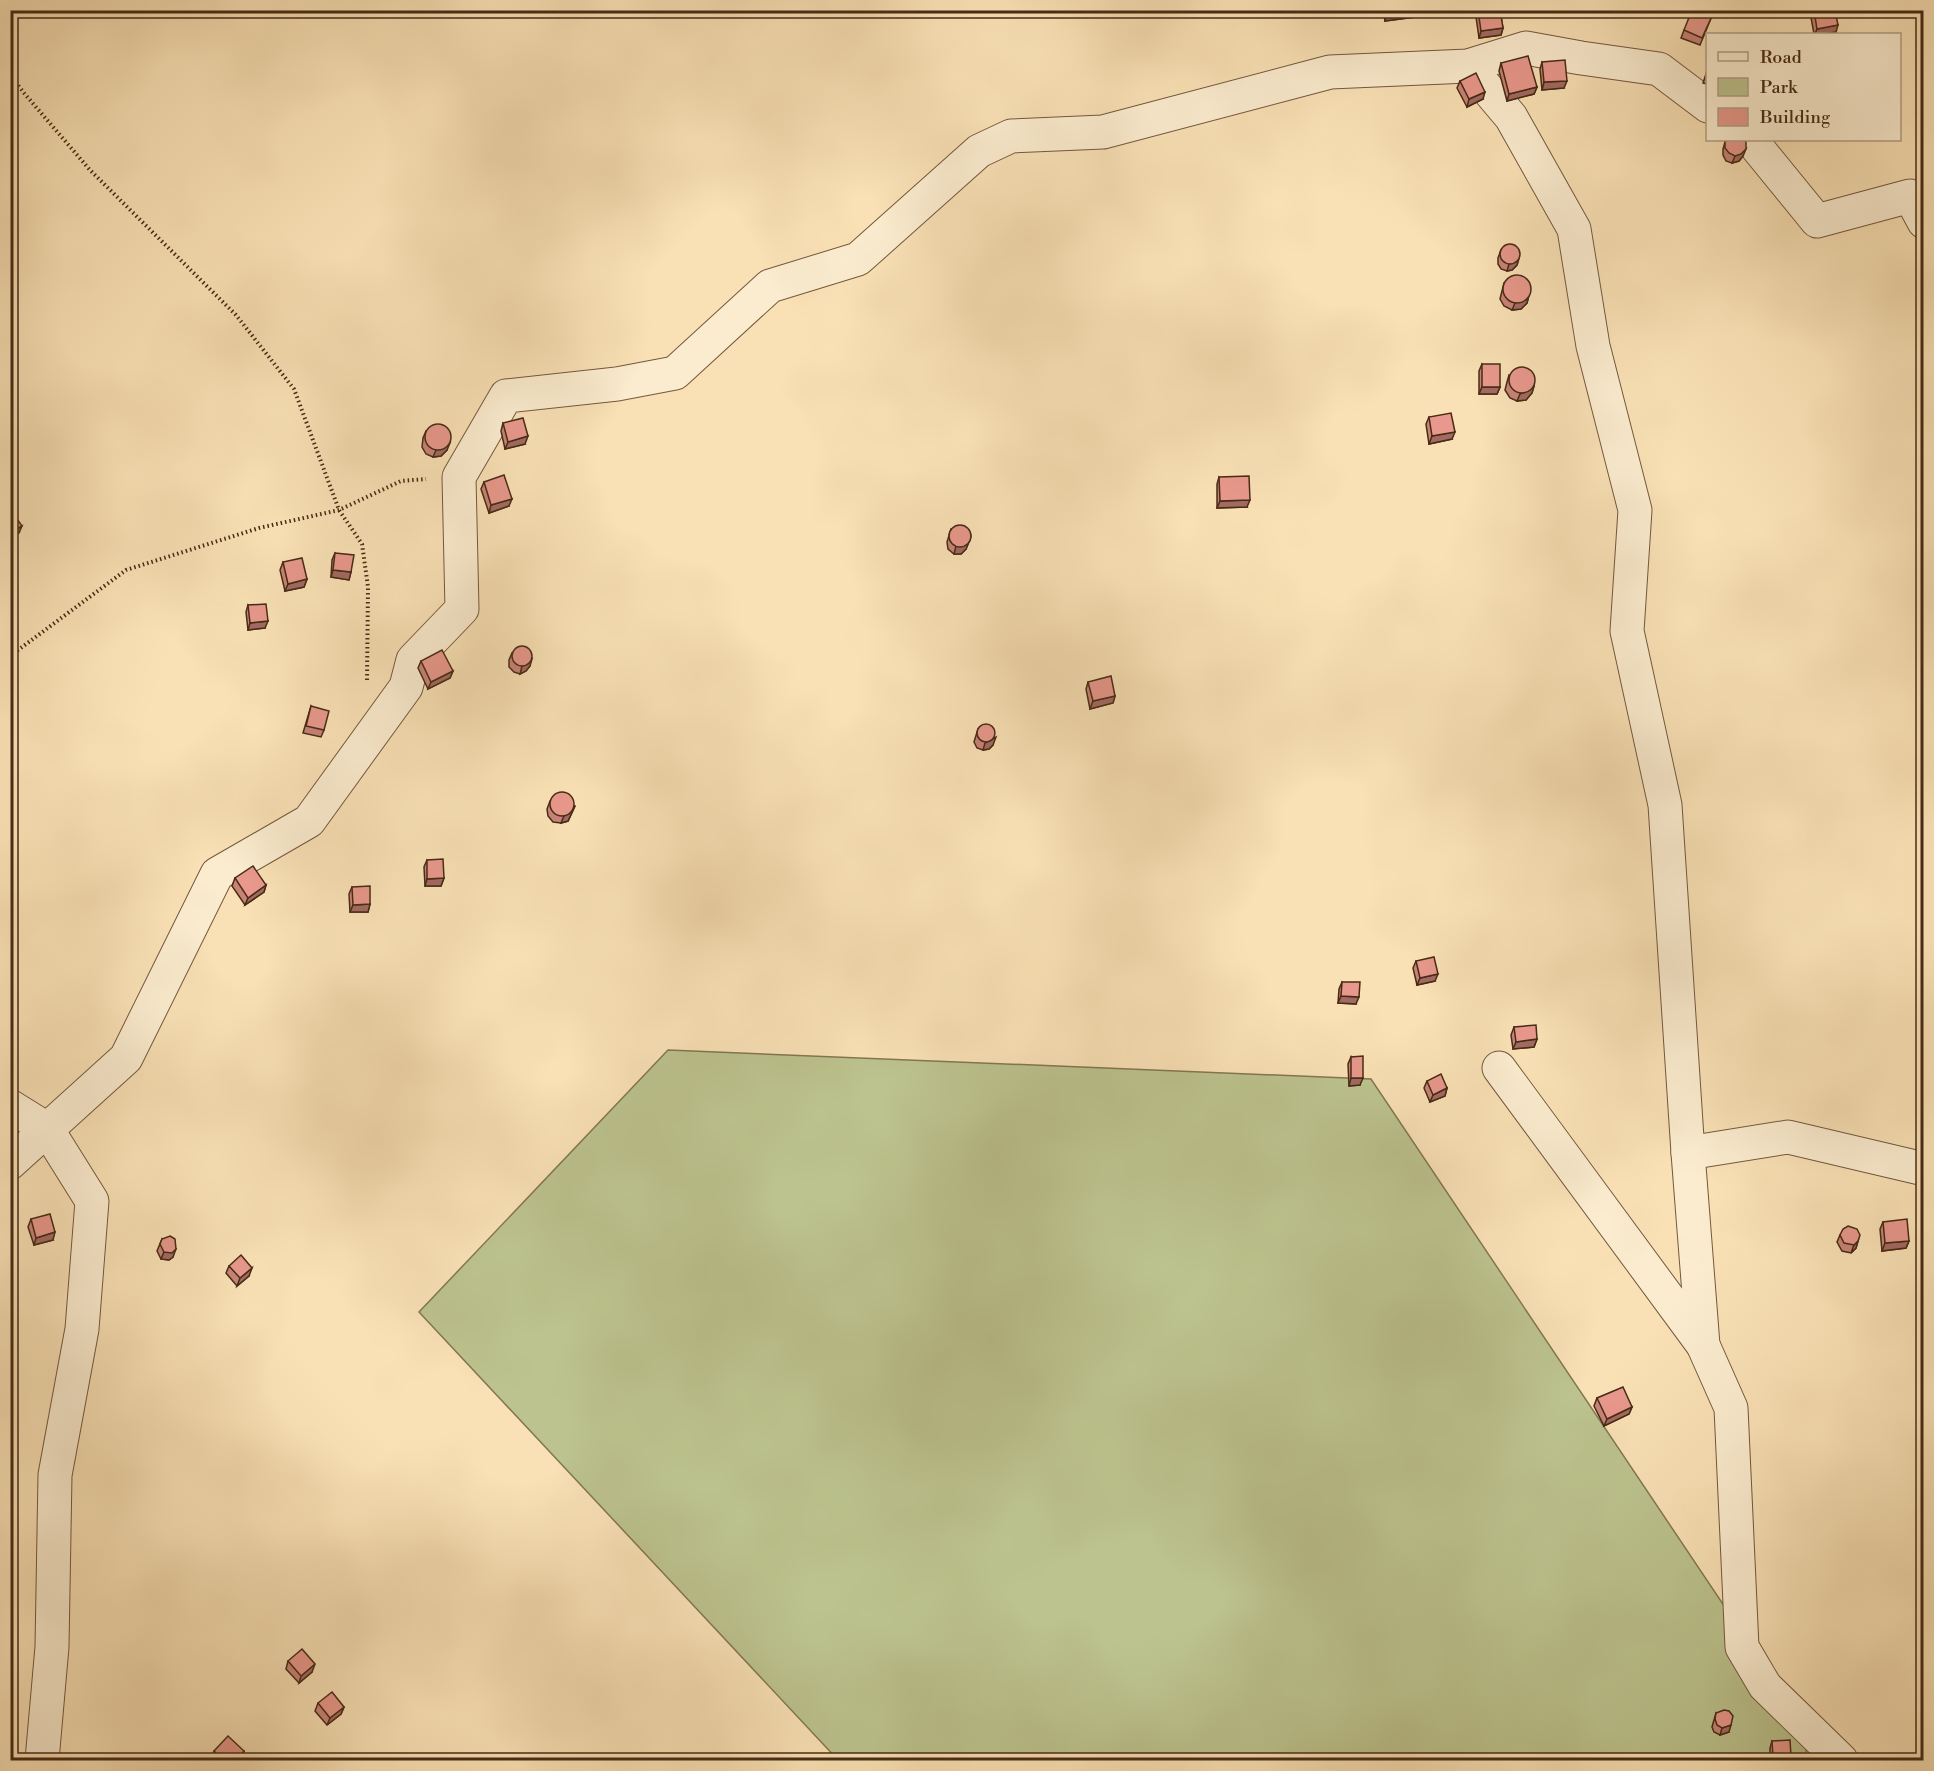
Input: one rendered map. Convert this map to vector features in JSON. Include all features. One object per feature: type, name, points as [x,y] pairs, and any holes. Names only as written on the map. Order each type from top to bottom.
[{"type":"street","points":[[10,1163],[126,1058],[217,874],[309,821],[406,687],[413,660],[462,609],[459,477],[506,396],[617,384],[675,373],[770,286],[858,259],[979,151],[1011,136],[1103,132],[1330,72],[1468,66],[1526,48],[1659,69],[1706,105]]},
{"type":"street","points":[[1468,66],[1511,117],[1574,229],[1593,346],[1635,510],[1627,631],[1665,805],[1703,1345]]},
{"type":"street","points":[[1752,141],[1817,221],[1910,196],[1923,222]]},
{"type":"street","points":[[1499,1068],[1703,1345],[1731,1408],[1742,1647],[1766,1686],[1841,1761]]},
{"type":"street","points":[[10,1106],[47,1130],[92,1201],[82,1329],[55,1475],[52,1647],[42,1761]]},
{"type":"street","points":[[1688,1153],[1788,1137],[1923,1169]]},
{"type":"path","points":[[10,75],[90,170],[236,315],[294,388],[339,510],[362,544],[368,587],[367,682]]},
{"type":"path","points":[[10,656],[126,570],[260,528],[339,510],[401,481],[459,477]]},
{"type":"green space","points":[[668,1050],[1371,1079],[1810,1734],[1804,1760],[838,1760],[419,1312]]},
{"type":"building","points":[[1387,10],[1411,10],[1387,14]]},
{"type":"building","points":[[1478,10],[1500,10],[1503,28],[1481,31]]},
{"type":"building","points":[[1692,10],[1712,16],[1702,38],[1684,30]]},
{"type":"building","points":[[1814,10],[1835,10],[1838,25],[1817,29]]},
{"type":"building","points":[[1528,56],[1537,87],[1509,94],[1501,63]]},
{"type":"building","points":[[1565,60],[1567,81],[1544,82],[1542,62]]},
{"type":"building","points":[[1476,73],[1485,92],[1469,99],[1460,81]]},
{"type":"building","points":[[1745,141],[1746,149],[1735,156],[1725,148],[1725,142]]},
{"type":"building","points":[[1510,244],[1517,247],[1520,254],[1517,261],[1510,264],[1503,261],[1500,254],[1503,247]]},
{"type":"building","points":[[1517,275],[1527,279],[1531,289],[1527,299],[1517,303],[1507,299],[1503,289],[1507,279]]},
{"type":"building","points":[[1482,364],[1500,364],[1500,387],[1482,387]]},
{"type":"building","points":[[1522,367],[1531,371],[1535,380],[1531,389],[1522,393],[1513,389],[1509,380],[1513,371]]},
{"type":"building","points":[[1451,413],[1455,432],[1432,436],[1429,417]]},
{"type":"building","points":[[523,418],[528,436],[508,442],[503,423]]},
{"type":"building","points":[[438,424],[447,428],[451,437],[447,446],[438,450],[429,446],[425,437],[429,428]]},
{"type":"building","points":[[504,475],[512,499],[491,505],[484,482]]},
{"type":"building","points":[[1249,476],[1250,500],[1220,501],[1219,477]]},
{"type":"building","points":[[10,509],[22,526],[10,533]]},
{"type":"building","points":[[960,525],[968,528],[971,536],[968,544],[960,547],[952,544],[949,536],[952,528]]},
{"type":"building","points":[[335,553],[354,555],[351,572],[333,570]]},
{"type":"building","points":[[302,558],[307,579],[288,584],[283,562]]},
{"type":"building","points":[[266,604],[268,621],[250,623],[248,605]]},
{"type":"building","points":[[522,646],[529,649],[532,656],[529,663],[522,666],[515,663],[512,656],[515,649]]},
{"type":"building","points":[[442,650],[453,671],[431,682],[421,661]]},
{"type":"building","points":[[1111,676],[1115,696],[1093,701],[1088,682]]},
{"type":"building","points":[[311,706],[329,711],[324,730],[306,726]]},
{"type":"building","points":[[982,724],[990,724],[995,729],[993,740],[982,742],[977,737],[977,729]]},
{"type":"building","points":[[562,792],[571,795],[574,804],[571,813],[562,816],[553,813],[550,804],[553,795]]},
{"type":"building","points":[[443,859],[444,878],[427,879],[427,860]]},
{"type":"building","points":[[253,866],[266,885],[248,898],[235,878]]},
{"type":"building","points":[[370,886],[370,904],[353,905],[352,887]]},
{"type":"building","points":[[1434,957],[1438,974],[1420,978],[1416,961]]},
{"type":"building","points":[[1342,982],[1360,982],[1359,997],[1341,996]]},
{"type":"building","points":[[1536,1025],[1537,1039],[1516,1042],[1514,1027]]},
{"type":"building","points":[[1363,1056],[1363,1078],[1351,1078],[1351,1057]]},
{"type":"building","points":[[1441,1074],[1447,1088],[1433,1095],[1427,1081]]},
{"type":"building","points":[[50,1214],[55,1232],[36,1238],[31,1219]]},
{"type":"building","points":[[10,1218],[16,1227],[10,1231]]},
{"type":"building","points":[[1907,1219],[1909,1241],[1885,1243],[1883,1222]]},
{"type":"building","points":[[1848,1226],[1857,1229],[1860,1235],[1854,1245],[1844,1243],[1840,1235]]},
{"type":"building","points":[[170,1236],[175,1239],[176,1249],[172,1253],[164,1252],[160,1244],[162,1239]]},
{"type":"building","points":[[241,1255],[252,1268],[240,1278],[229,1266]]},
{"type":"building","points":[[1623,1387],[1632,1407],[1607,1419],[1597,1398]]},
{"type":"building","points":[[302,1649],[315,1664],[301,1676],[288,1661]]},
{"type":"building","points":[[332,1692],[344,1707],[330,1718],[318,1703]]},
{"type":"building","points":[[1729,1711],[1733,1716],[1731,1725],[1722,1728],[1717,1725],[1715,1719],[1716,1713]]},
{"type":"building","points":[[228,1736],[244,1751],[236,1761],[224,1761],[214,1751]]},
{"type":"building","points":[[1790,1740],[1791,1756],[1773,1757],[1772,1741]]},
{"type":"building","points":[[560,1754],[567,1761],[554,1761]]}]
